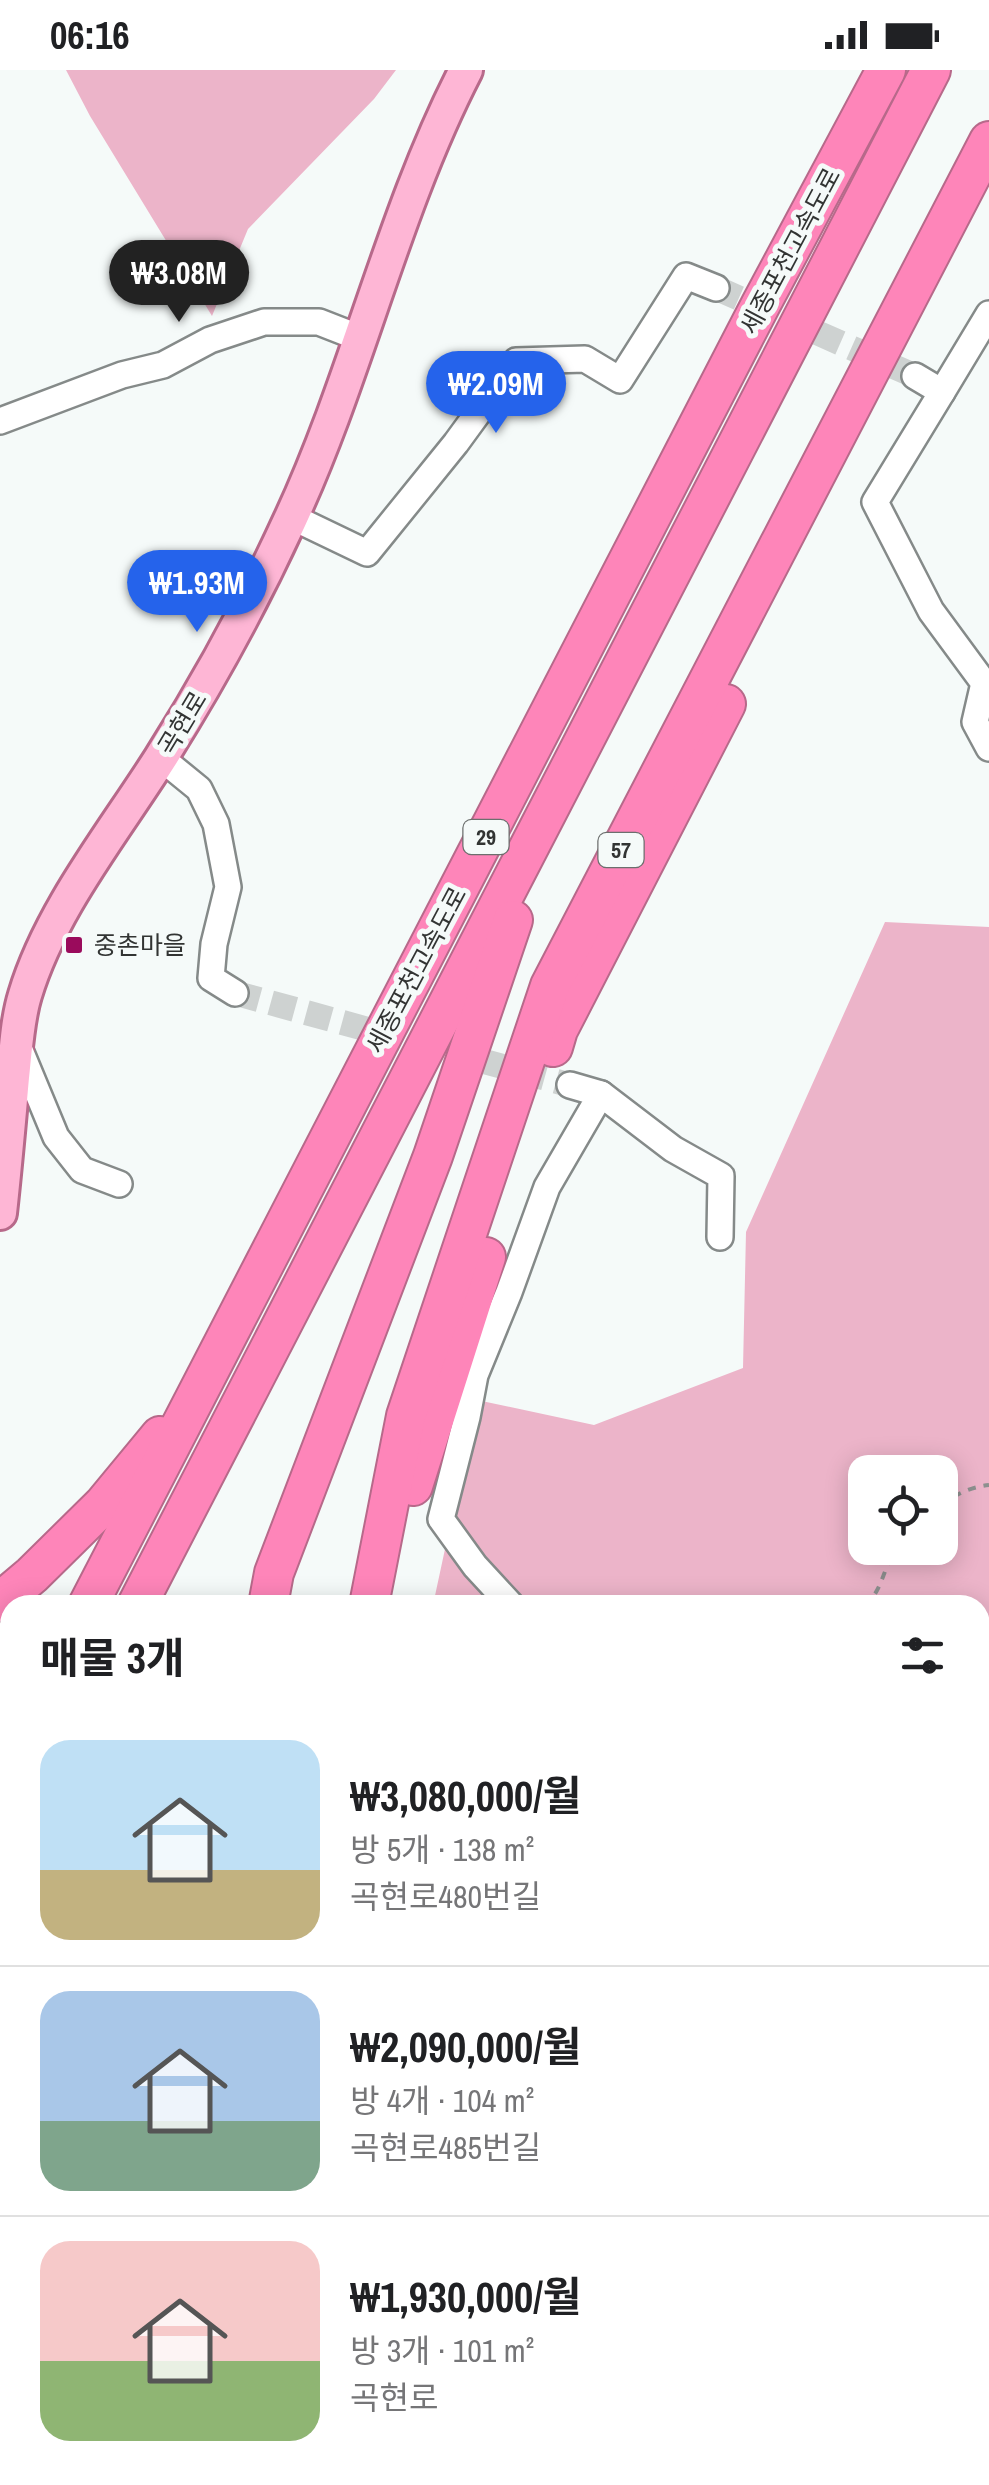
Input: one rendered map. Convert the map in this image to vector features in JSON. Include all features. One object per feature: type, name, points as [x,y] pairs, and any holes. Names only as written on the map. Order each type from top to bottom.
[{"type":"highway","name":"세종포천고속도로","points":[[93,1595],[886,70]]},
{"type":"highway","name":"세종포천고속도로","points":[[142,1595],[931,70]]},
{"type":"highway","name":"57","points":[[372,1595],[406,1416],[550,986],[989,142]]},
{"type":"highway","name":"57","points":[[389,1595],[402,1522],[558,1030],[989,193]]},
{"type":"highway","points":[[270,1595],[274,1573],[432,1156],[554,800]]},
{"type":"highway","points":[[8,1595],[104,1504],[163,1433],[247,1299]]},
{"type":"main road","name":"곡현로","points":[[0,1213],[16,1043],[24,997],[41,952],[68,902],[209,678],[292,517],[442,116],[466,70]]},
{"type":"street","points":[[292,517],[367,553],[516,361],[586,360],[620,380],[686,276],[716,288]]},
{"type":"street","points":[[989,314],[875,502],[931,611],[984,683],[975,722],[989,748]]},
{"type":"street","points":[[0,420],[122,375],[162,365],[210,340],[264,322],[319,322],[360,338]]},
{"type":"street","points":[[915,376],[942,392]]},
{"type":"street","points":[[161,758],[199,789],[216,824],[228,887],[210,978],[235,993]]},
{"type":"street","points":[[16,1043],[56,1137],[82,1170],[119,1184]]},
{"type":"street","points":[[570,1085],[601,1094],[673,1150],[721,1176],[720,1237]]},
{"type":"street","points":[[502,1595],[475,1566],[441,1518],[475,1375],[548,1187],[601,1094]]},
{"type":"path","points":[[958,1493],[989,1485]]},
{"type":"path","points":[[875,1595],[889,1565]]},
{"type":"shaded area","points":[[66,70],[396,70],[374,99],[248,229],[212,316]]},
{"type":"shaded area","points":[[885,922],[989,927],[989,1595],[435,1595],[477,1400],[594,1425],[743,1368],[746,1232]]},
{"type":"tunnel","points":[[716,288],[915,376]]},
{"type":"tunnel","points":[[235,993],[570,1085]]},
{"type":"place","name":"중촌마을","points":[[74,945]]}]
